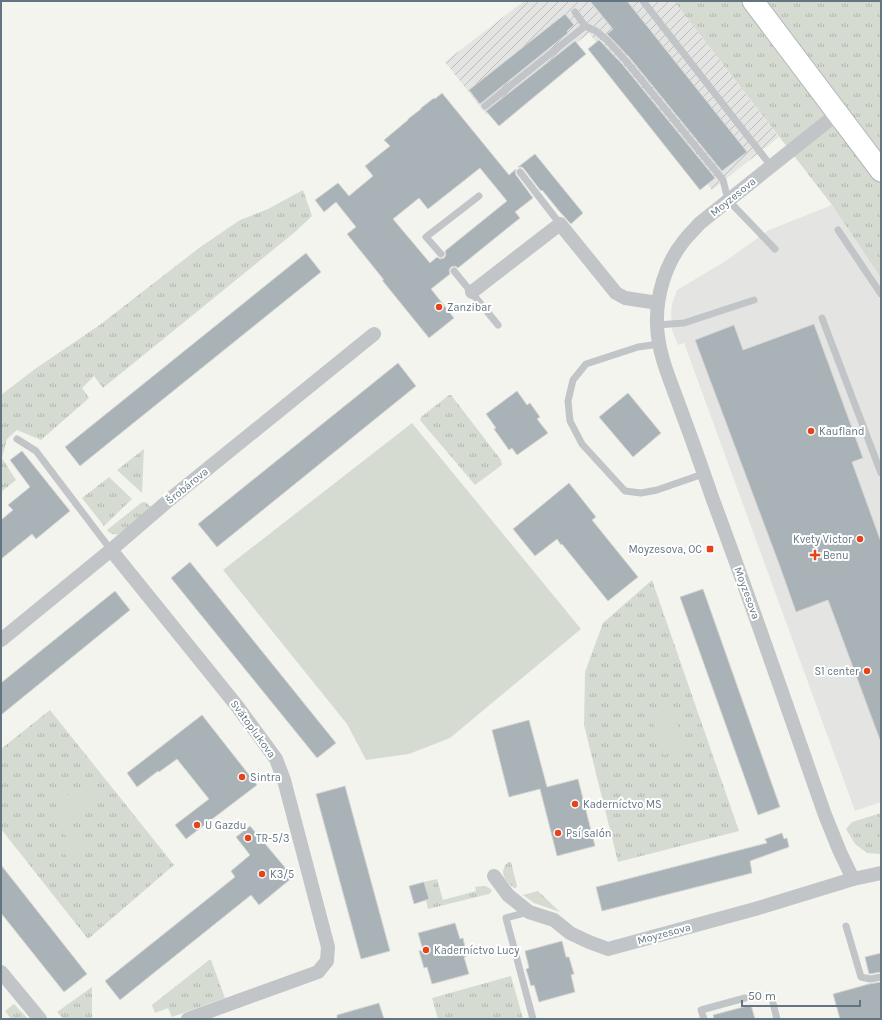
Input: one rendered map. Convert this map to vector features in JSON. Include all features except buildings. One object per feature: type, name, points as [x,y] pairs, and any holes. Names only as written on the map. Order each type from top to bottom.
[{"type":"main road","points":[[753,1],[881,171]]},
{"type":"street","name":"Moyzesova","points":[[838,113],[700,223],[682,243],[668,267],[662,282],[658,303],[657,325],[663,361],[703,474],[751,604],[825,815],[840,852],[854,879]]},
{"type":"street","points":[[472,292],[560,224],[616,293],[626,298],[658,303]]},
{"type":"street","name":"Šrobárova","points":[[1,640],[111,550],[175,495],[374,334]]},
{"type":"street","name":"Svätoplukova","points":[[111,550],[237,706],[276,759],[284,780],[328,947],[327,961],[318,972],[188,1019]]},
{"type":"street","name":"Moyzesova","points":[[494,876],[508,895],[529,912],[554,920],[570,933],[608,949],[755,909],[854,879],[881,873]]},
{"type":"street","points":[[1,972],[40,1019]]},
{"type":"lane","points":[[643,1],[771,166]]},
{"type":"lane","points":[[575,12],[585,26],[596,31],[607,40],[631,66],[723,180],[728,200],[775,249]]},
{"type":"lane","points":[[485,106],[585,26]]},
{"type":"lane","points":[[520,172],[560,224]]},
{"type":"lane","points":[[441,254],[426,237],[479,196]]},
{"type":"lane","points":[[838,230],[881,294]]},
{"type":"lane","points":[[454,271],[498,325]]},
{"type":"lane","points":[[657,325],[684,323],[754,300]]},
{"type":"lane","points":[[822,318],[881,473]]},
{"type":"lane","points":[[659,344],[638,347],[586,364],[573,380],[568,401],[570,421],[582,444],[625,491],[641,493],[657,490],[703,474]]},
{"type":"lane","name":"Svätoplukova","points":[[17,439],[36,451],[111,550]]},
{"type":"lane","points":[[529,912],[506,918],[533,1019]]},
{"type":"lane","points":[[846,926],[861,977],[870,979],[881,976]]},
{"type":"lane","points":[[704,1019],[702,1010],[745,998]]},
{"type":"lane","points":[[773,1003],[777,1019]]},
{"type":"shaded area","points":[[524,1],[674,1],[779,137],[712,190],[589,33],[486,114],[445,62]]},
{"type":"shaded area","points":[[832,205],[881,278],[881,802],[855,811],[684,343],[678,345],[672,330],[671,314],[672,304],[677,290],[724,262],[769,230]]},
{"type":"green space","points":[[674,1],[881,1],[881,278],[832,205]]},
{"type":"green space","points":[[303,190],[312,216],[295,232],[103,388],[94,376],[82,388],[89,398],[41,440],[17,430],[7,439],[2,458],[16,480],[1,492],[1,395],[35,369],[101,324],[199,248],[240,220],[268,209]]},
{"type":"green space","points":[[451,395],[501,460],[502,465],[475,485],[420,420],[421,417]]},
{"type":"green space","points":[[412,423],[581,629],[450,738],[409,754],[366,760],[347,724],[223,570]]},
{"type":"green space","points":[[144,449],[142,493],[117,470]]},
{"type":"green space","points":[[109,477],[132,499],[104,526],[82,498]]},
{"type":"green space","points":[[141,503],[147,503],[152,509],[119,534],[112,534],[107,530]]},
{"type":"green space","points":[[652,580],[739,831],[618,862],[584,725],[585,672],[603,623]]},
{"type":"green space","points":[[672,707],[685,749],[663,755],[650,714]]},
{"type":"green space","points":[[50,710],[174,865],[88,939],[1,829],[1,749]]},
{"type":"green space","points":[[62,788],[72,800],[88,788],[97,799],[69,822],[87,845],[69,859],[61,850],[71,842],[60,829],[65,826],[55,814],[62,808],[52,796]]},
{"type":"green space","points":[[881,813],[881,854],[867,853],[855,844],[846,829],[852,822]]},
{"type":"green space","points":[[511,862],[517,886],[516,888],[509,883],[503,872],[505,865]]},
{"type":"green space","points":[[437,879],[443,900],[476,891],[475,887],[487,887],[492,891],[489,894],[428,909],[426,900],[429,899],[424,882]]},
{"type":"green space","points":[[538,891],[560,912],[534,903],[523,895]]},
{"type":"green space","points":[[209,960],[211,960],[225,998],[172,1017],[168,1008],[155,1013],[152,1005]]},
{"type":"green space","points":[[511,976],[523,1019],[438,1019],[432,998]]},
{"type":"green space","points":[[92,987],[92,1019],[63,1019],[57,1012]]},
{"type":"green space","points":[[14,1004],[28,1019],[11,1019],[5,1011]]},
{"type":"green space","points":[[479,1010],[482,1019],[453,1019],[452,1017]]},
{"type":"place","name":"Zanzibar","points":[[439,307]]},
{"type":"place","name":"Kaufland","points":[[811,431]]},
{"type":"place","name":"Kvety Victor","points":[[860,539]]},
{"type":"place","name":"Moyzesova, OC","points":[[710,549]]},
{"type":"place","name":"Benu","points":[[815,555]]},
{"type":"place","name":"S1 center","points":[[867,671]]},
{"type":"place","name":"Sintra","points":[[242,777]]},
{"type":"place","name":"Kaderníctvo MS","points":[[575,804]]},
{"type":"place","name":"U Gazdu","points":[[197,825]]},
{"type":"place","name":"Psí salón","points":[[558,833]]},
{"type":"place","name":"TR-5/3","points":[[248,838]]},
{"type":"place","name":"K3/5","points":[[262,874]]},
{"type":"place","name":"Kaderníctvo Lucy","points":[[426,950]]}]
